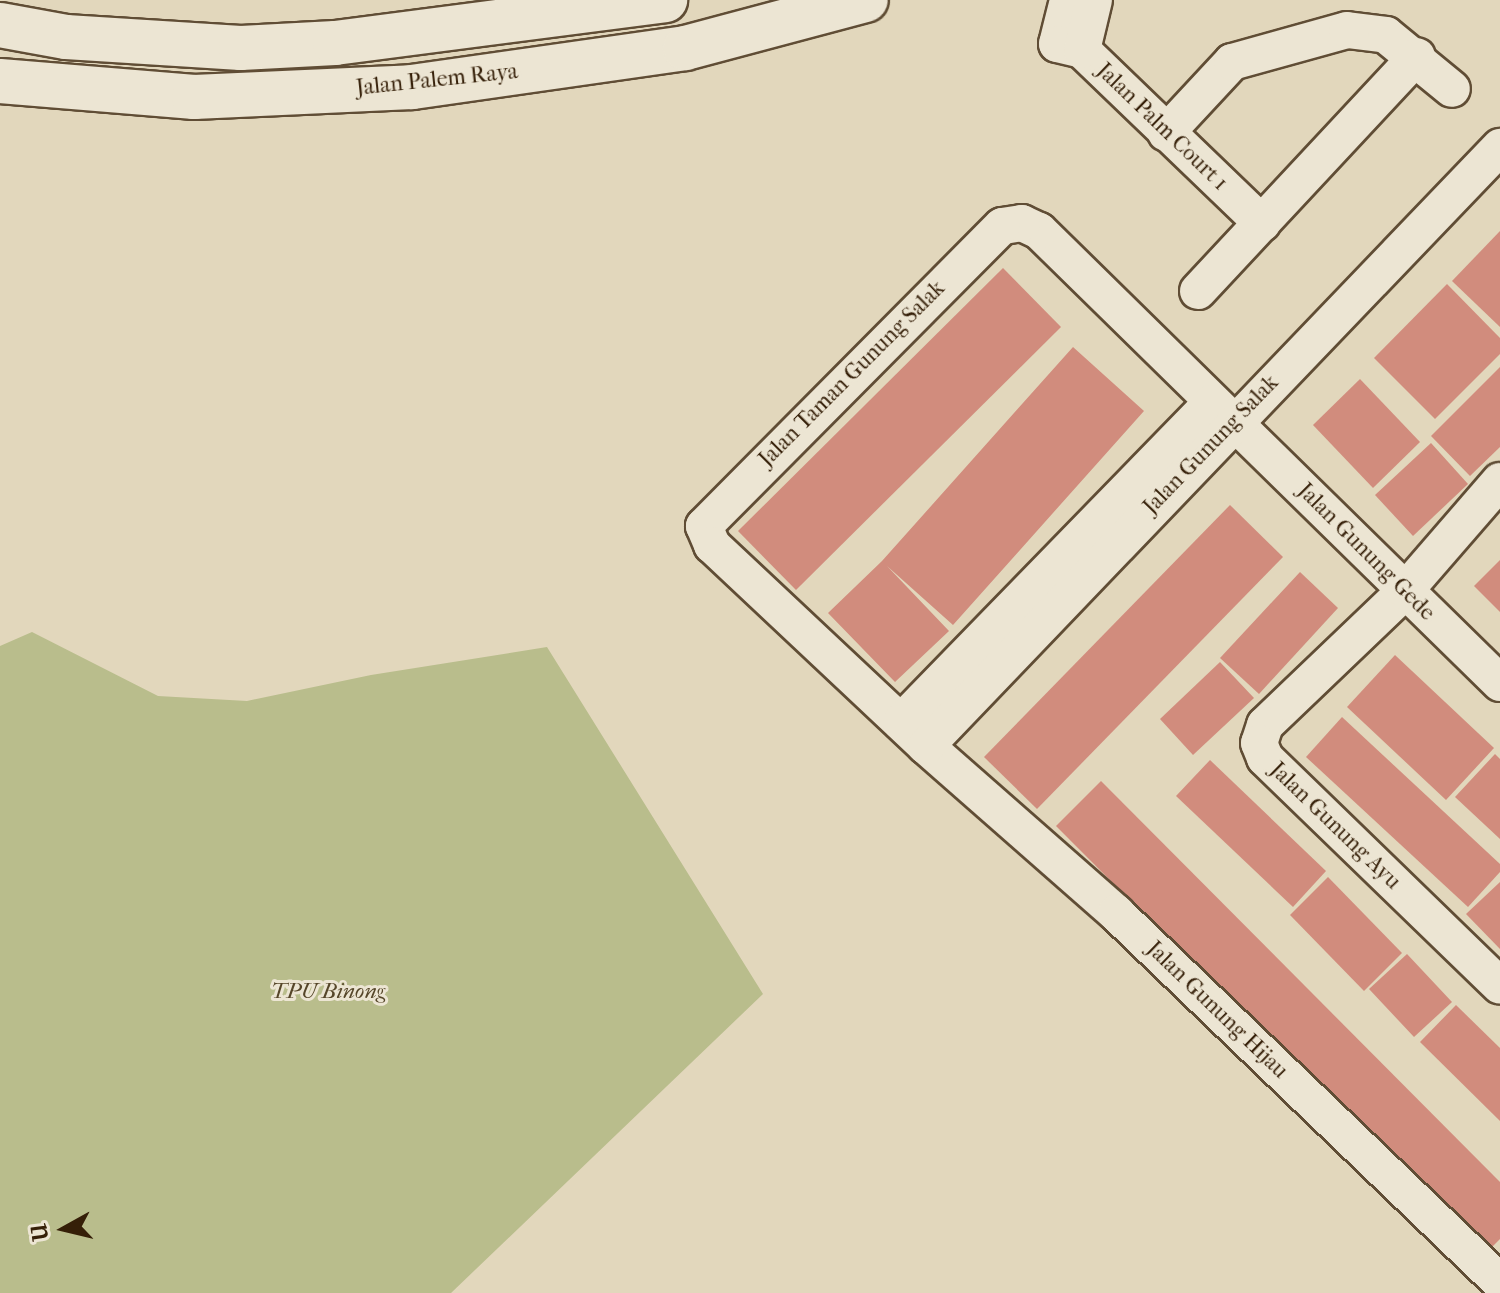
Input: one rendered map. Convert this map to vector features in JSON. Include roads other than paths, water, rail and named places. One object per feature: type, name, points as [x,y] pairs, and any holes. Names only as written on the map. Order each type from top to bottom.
[{"type":"street","points":[[0,25],[66,37],[241,48],[335,43],[665,0]]},
{"type":"street","name":"Jalan Palem Raya","points":[[0,81],[194,97],[412,87],[685,48],[866,0]]},
{"type":"street","points":[[1068,0],[1070,47]]},
{"type":"street","points":[[1070,47],[1094,0]]},
{"type":"street","points":[[1166,133],[1232,62],[1347,30],[1386,35],[1417,56],[1452,89]]},
{"type":"street","name":"Jalan Palm Court 1","points":[[1070,47],[1262,223]]},
{"type":"street","points":[[1198,291],[1417,56]]},
{"type":"street","name":"Jalan Gunung Salak","points":[[913,734],[1221,413],[1500,147]]},
{"type":"street","name":"Jalan Taman Gunung Salak","points":[[913,734],[712,545],[704,532],[705,520],[1002,226],[1012,223],[1039,231],[1221,413]]},
{"type":"street","name":"Jalan Gunung Gede","points":[[1221,413],[1500,683]]},
{"type":"street","name":"Jalan Gunung Ayu","points":[[1500,481],[1404,592],[1265,725],[1259,743],[1265,758],[1500,986]]},
{"type":"street","name":"Jalan Gunung Hijau","points":[[913,734],[1116,913],[1500,1282]]},
{"type":"park label","name":"TPU Binong","points":[[328,992]]}]
